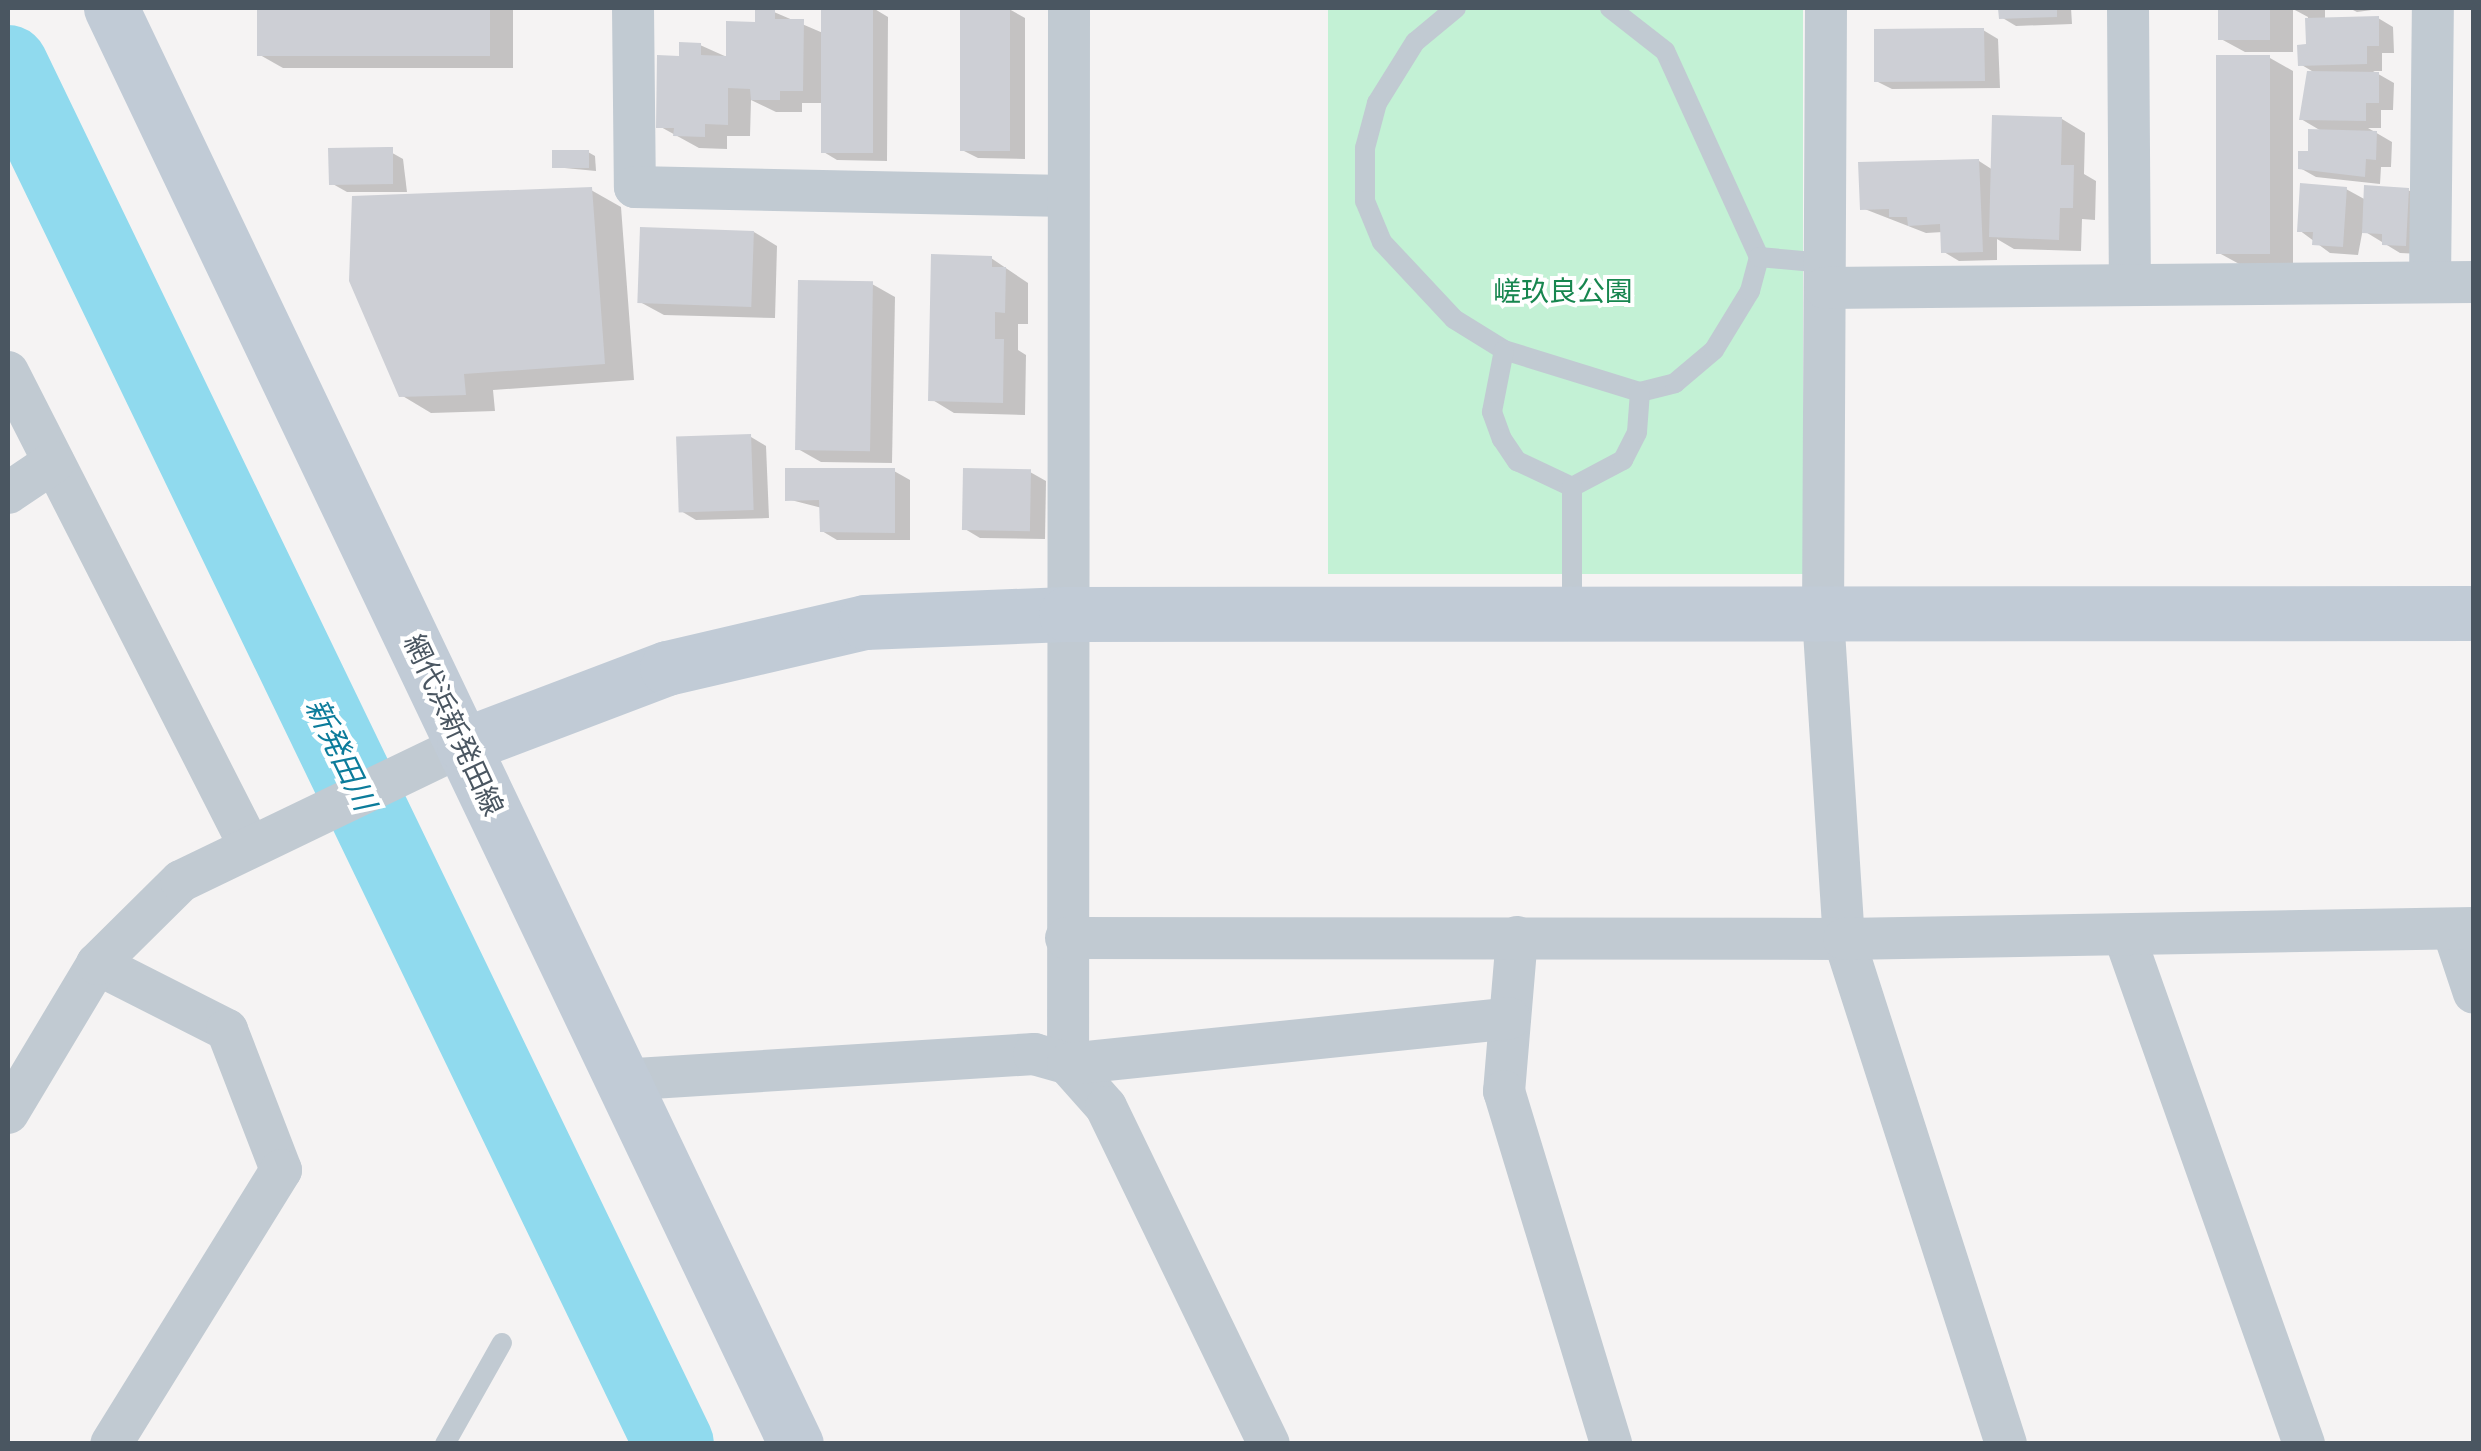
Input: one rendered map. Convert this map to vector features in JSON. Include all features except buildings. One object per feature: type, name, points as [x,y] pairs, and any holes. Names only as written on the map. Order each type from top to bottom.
[{"type":"street","name":"網代浜新発田線","points":[[111,8],[441,756],[620,1080],[796,1444]]},
{"type":"street","points":[[633,8],[636,187],[1068,196]]},
{"type":"street","points":[[1069,8],[1068,1064],[1106,1108],[1269,1444]]},
{"type":"street","points":[[1826,8],[1823,616],[1844,939],[2006,1444]]},
{"type":"street","points":[[2128,8],[2130,285]]},
{"type":"street","points":[[2430,282],[2433,8]]},
{"type":"street","points":[[1825,276],[2130,285],[2474,282]]},
{"type":"street","points":[[8,372],[248,843]]},
{"type":"street","points":[[8,494],[54,462]]},
{"type":"street","points":[[8,1112],[97,964],[181,881],[248,843],[441,756],[667,668],[865,622],[1066,614],[2474,613]]},
{"type":"street","points":[[1066,938],[1844,939],[2463,929],[2474,993]]},
{"type":"street","points":[[2124,935],[2304,1444]]},
{"type":"street","points":[[1517,938],[1504,1091],[1611,1444]]},
{"type":"street","points":[[97,964],[227,1030],[281,1170],[111,1444]]},
{"type":"street","points":[[620,1080],[1034,1054],[1068,1064],[1510,1018]]},
{"type":"lane","points":[[1456,8],[1415,42],[1377,103],[1365,148],[1365,201],[1382,242],[1419,286],[1504,350],[1640,392],[1675,383],[1714,350],[1750,290],[1759,257],[1665,51],[1610,8]]},
{"type":"lane","points":[[1759,257],[1825,276]]},
{"type":"lane","points":[[1504,350],[1492,412],[1502,439],[1517,462],[1572,487]]},
{"type":"lane","points":[[1572,487],[1623,460],[1637,432],[1640,392]]},
{"type":"lane","points":[[1572,487],[1572,615]]},
{"type":"lane","points":[[445,1444],[502,1343]]},
{"type":"green space","name":"嵯玖良公園","points":[[1328,8],[1803,8],[1803,574],[1328,574]]},
{"type":"waterway","name":"新発田川","points":[[8,65],[674,1444]]}]
